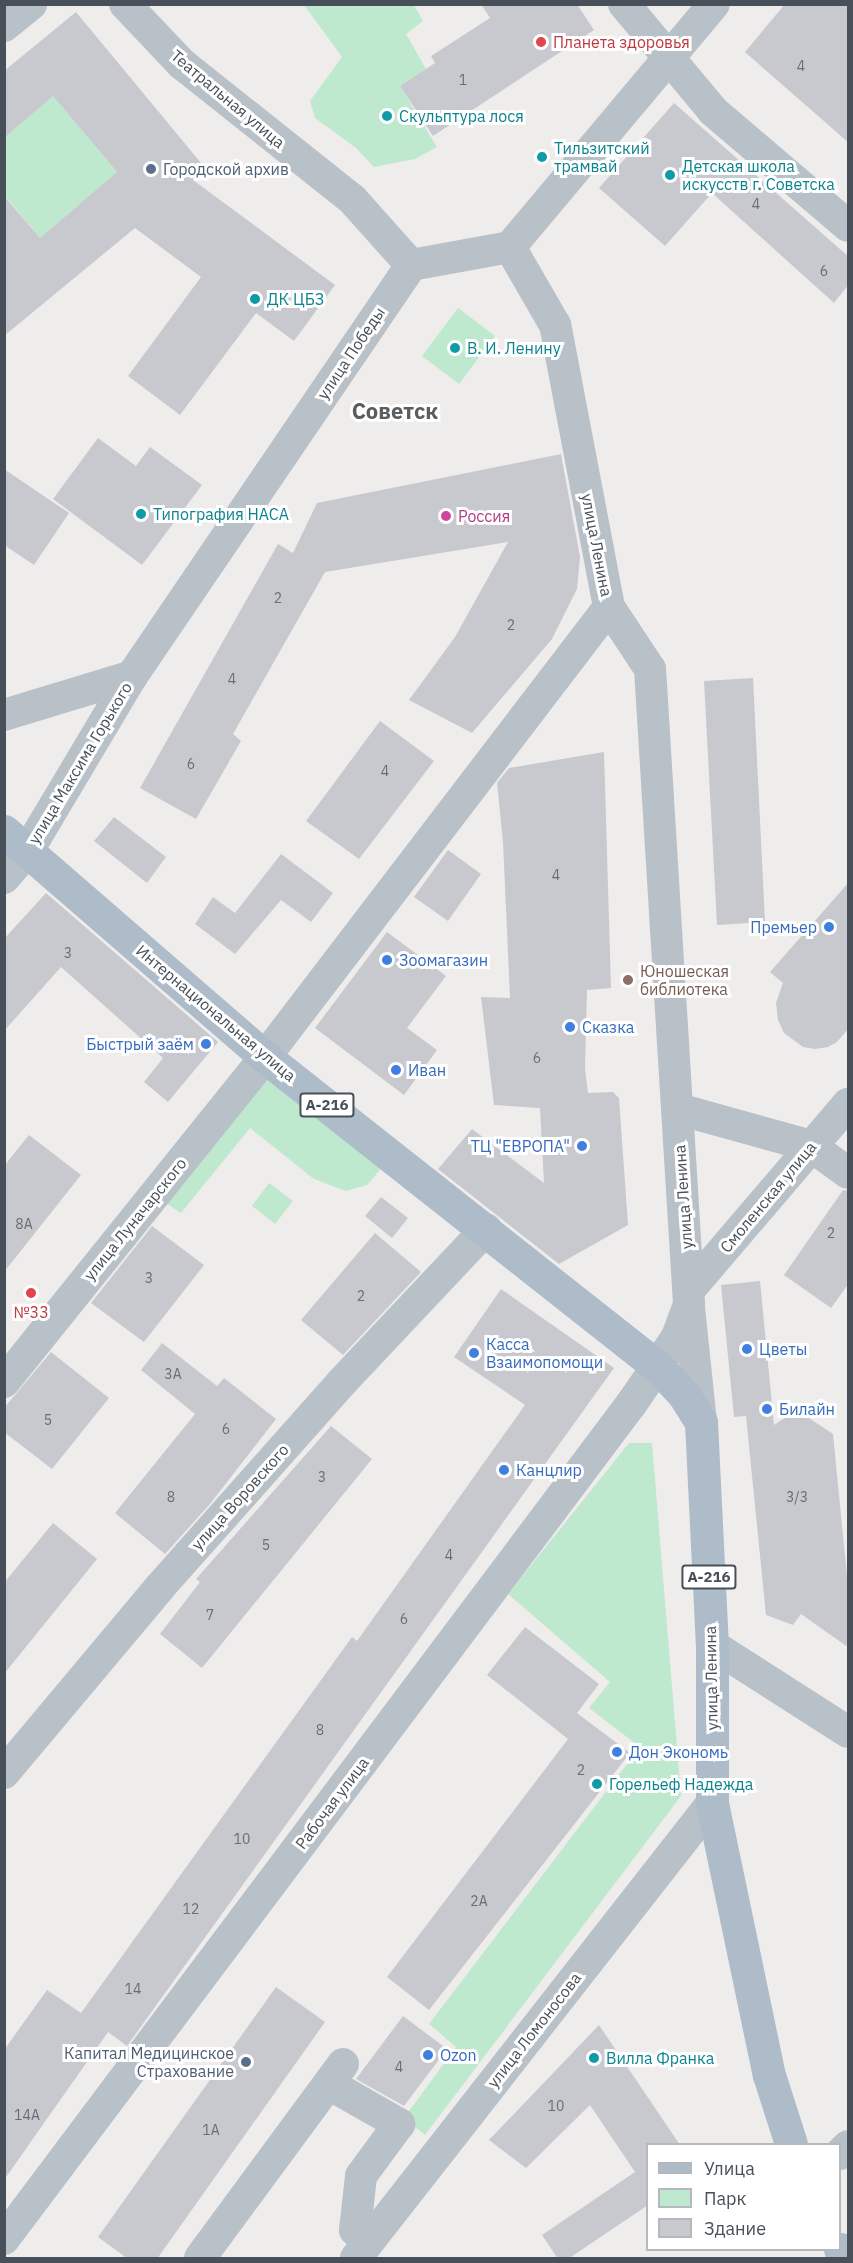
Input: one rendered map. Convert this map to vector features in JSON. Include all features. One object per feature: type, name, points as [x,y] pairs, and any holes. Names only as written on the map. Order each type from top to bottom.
[{"type":"main road","name":"Интернациональная улица","points":[[16,842],[265,1057],[486,1229],[658,1367]]},
{"type":"main road","name":"улица Ленина","points":[[658,1367],[684,1395],[701,1422],[712,1645],[712,1803],[769,2075],[789,2143]]},
{"type":"street","points":[[4,26],[31,4]]},
{"type":"street","name":"Театральная улица","points":[[125,4],[182,64],[352,199],[411,265]]},
{"type":"street","points":[[624,4],[713,111],[849,226]]},
{"type":"street","points":[[411,265],[510,247],[714,4]]},
{"type":"street","name":"улица Ленина","points":[[510,247],[555,325],[609,607],[650,669],[689,1297],[677,1337],[658,1367]]},
{"type":"street","name":"улица Победы","points":[[132,676],[411,265]]},
{"type":"street","name":"улица Луначарского","points":[[4,1382],[265,1057],[609,607]]},
{"type":"street","points":[[4,715],[132,676]]},
{"type":"street","name":"улица Максима Горького","points":[[4,878],[16,842],[132,676]]},
{"type":"street","name":"Смоленская улица","points":[[689,1297],[811,1146],[849,1104]]},
{"type":"street","points":[[678,1109],[811,1146],[849,1173]]},
{"type":"street","name":"улица Воровского","points":[[4,1773],[176,1569],[342,1382],[486,1229]]},
{"type":"street","points":[[689,1297],[701,1422]]},
{"type":"street","name":"Рабочая улица","points":[[4,2239],[658,1367]]},
{"type":"street","points":[[712,1645],[849,1732]]},
{"type":"street","name":"улица Ломоносова","points":[[363,2249],[712,1803]]},
{"type":"street","points":[[208,2256],[336,2074],[399,2124],[361,2176],[355,2230],[363,2249]]},
{"type":"green space","points":[[304,5],[414,5],[423,21],[406,34],[426,69],[400,86],[437,147],[415,159],[374,167],[356,148],[315,118],[310,101],[342,57]]},
{"type":"green space","points":[[53,96],[117,172],[40,238],[5,196],[4,138]]},
{"type":"green space","points":[[458,308],[495,336],[459,384],[422,356]]},
{"type":"green space","points":[[267,1074],[384,1165],[367,1185],[346,1191],[314,1179],[250,1128],[181,1213],[166,1203]]},
{"type":"green space","points":[[269,1183],[293,1201],[275,1224],[252,1206]]},
{"type":"green space","points":[[629,1443],[652,1443],[681,1796],[425,2135],[404,2118],[456,2047],[429,2024],[640,1747],[589,1708],[610,1682],[508,1594]]},
{"type":"building","points":[[481,4],[577,4],[594,30],[433,136],[400,86],[435,63],[431,56],[490,18]]},
{"type":"building","points":[[785,4],[849,4],[849,143],[745,52]]},
{"type":"building","points":[[76,12],[206,169],[193,180],[335,285],[294,341],[256,313],[180,415],[128,376],[201,277],[135,228],[4,336],[4,196],[40,238],[117,172],[53,96],[4,138],[4,71]]},
{"type":"building","points":[[674,103],[849,257],[849,284],[834,303],[712,193],[665,246],[599,188]]},
{"type":"building","name":"Типография НАСА","points":[[98,438],[136,466],[150,447],[202,485],[142,565],[53,499]]},
{"type":"building","points":[[561,454],[580,557],[577,589],[552,639],[472,733],[409,700],[455,637],[508,542],[325,572],[233,734],[241,741],[196,819],[140,788],[278,544],[293,553],[317,503]]},
{"type":"building","points":[[4,469],[69,513],[34,565],[4,545]]},
{"type":"building","points":[[753,678],[765,922],[717,925],[704,681]]},
{"type":"building","points":[[380,721],[434,761],[359,859],[306,821]]},
{"type":"building","points":[[604,752],[611,988],[587,990],[585,1069],[588,1093],[613,1092],[619,1098],[628,1225],[559,1264],[438,1169],[472,1129],[544,1183],[540,1108],[494,1105],[481,997],[510,998],[503,842],[497,783],[509,768]]},
{"type":"building","points":[[114,817],[166,857],[147,883],[94,841]]},
{"type":"building","points":[[448,850],[481,874],[448,921],[414,897]]},
{"type":"building","points":[[281,854],[333,893],[311,922],[281,900],[235,954],[195,924],[213,897],[235,913]]},
{"type":"building","name":"Премьер","points":[[849,882],[849,1028],[837,1042],[828,1047],[815,1049],[803,1047],[784,1033],[778,1020],[776,1003],[783,983],[770,972]]},
{"type":"building","points":[[46,893],[218,1042],[168,1102],[144,1082],[163,1058],[61,967],[4,1031],[4,939]]},
{"type":"building","points":[[387,932],[446,976],[407,1028],[437,1050],[404,1095],[315,1028]]},
{"type":"building","points":[[29,1135],[81,1175],[4,1272],[4,1166]]},
{"type":"building","points":[[843,1190],[849,1191],[849,1283],[831,1308],[784,1275]]},
{"type":"building","points":[[381,1197],[408,1218],[392,1238],[365,1216]]},
{"type":"building","points":[[152,1226],[204,1265],[144,1342],[91,1303]]},
{"type":"building","points":[[375,1233],[421,1272],[343,1355],[301,1320]]},
{"type":"building","points":[[760,1281],[774,1425],[797,1410],[833,1434],[849,1596],[849,1648],[801,1614],[793,1625],[766,1615],[746,1416],[734,1417],[721,1285]]},
{"type":"building","points":[[501,1289],[614,1368],[127,2046],[108,2032],[4,2180],[4,2050],[47,1990],[81,2013],[352,1637],[357,1641],[525,1405],[454,1357]]},
{"type":"building","points":[[162,1343],[217,1386],[224,1378],[276,1419],[210,1504],[165,1554],[115,1513],[195,1414],[141,1370]]},
{"type":"building","points":[[51,1352],[109,1398],[52,1469],[4,1432],[4,1408]]},
{"type":"building","points":[[331,1426],[372,1459],[202,1668],[160,1634],[200,1582],[196,1579]]},
{"type":"building","points":[[53,1523],[97,1559],[4,1674],[4,1583]]},
{"type":"building","points":[[525,1627],[599,1684],[577,1713],[630,1753],[429,2010],[387,1977],[568,1739],[487,1675]]},
{"type":"building","points":[[276,1987],[325,2022],[157,2259],[128,2259],[98,2237]]},
{"type":"building","points":[[403,2016],[447,2049],[404,2106],[356,2079]]},
{"type":"building","points":[[599,2025],[679,2143],[646,2143],[646,2206],[568,2259],[558,2259],[542,2235],[635,2172],[590,2105],[526,2168],[489,2140]]},
{"type":"place","name":"Планета здоровья","points":[[541,42]]},
{"type":"place","name":"Скульптура лося","points":[[387,116]]},
{"type":"place","name":"Тильзитский трамвай","points":[[542,157]]},
{"type":"place","name":"Городской архив","points":[[151,169]]},
{"type":"place","name":"Детская школа искусств г. Советска","points":[[670,175]]},
{"type":"place","name":"ДК ЦБЗ","points":[[255,299]]},
{"type":"place","name":"В. И. Ленину","points":[[455,348]]},
{"type":"place","name":"Типография НАСА","points":[[141,514]]},
{"type":"place","name":"Россия","points":[[446,516]]},
{"type":"place","name":"Премьер","points":[[829,927]]},
{"type":"place","name":"Зоомагазин","points":[[387,960]]},
{"type":"place","name":"Юношеская библиотека","points":[[628,980]]},
{"type":"place","name":"Сказка","points":[[570,1027]]},
{"type":"place","name":"Быстрый заём","points":[[206,1044]]},
{"type":"place","name":"Иван","points":[[396,1070]]},
{"type":"place","name":"ТЦ \"ЕВРОПА\"","points":[[582,1146]]},
{"type":"place","name":"№33","points":[[31,1293]]},
{"type":"place","name":"Цветы","points":[[747,1349]]},
{"type":"place","name":"Касса Взаимопомощи","points":[[474,1353]]},
{"type":"place","name":"Билайн","points":[[767,1409]]},
{"type":"place","name":"Канцлир","points":[[504,1470]]},
{"type":"place","name":"Дон Экономь","points":[[617,1752]]},
{"type":"place","name":"Горельеф Надежда","points":[[597,1784]]},
{"type":"place","name":"Ozon","points":[[428,2055]]},
{"type":"place","name":"Вилла Франка","points":[[594,2058]]},
{"type":"place","name":"Капитал Медицинское Страхование","points":[[246,2062]]},
{"type":"district","name":"Советск","points":[[395,411]]}]
